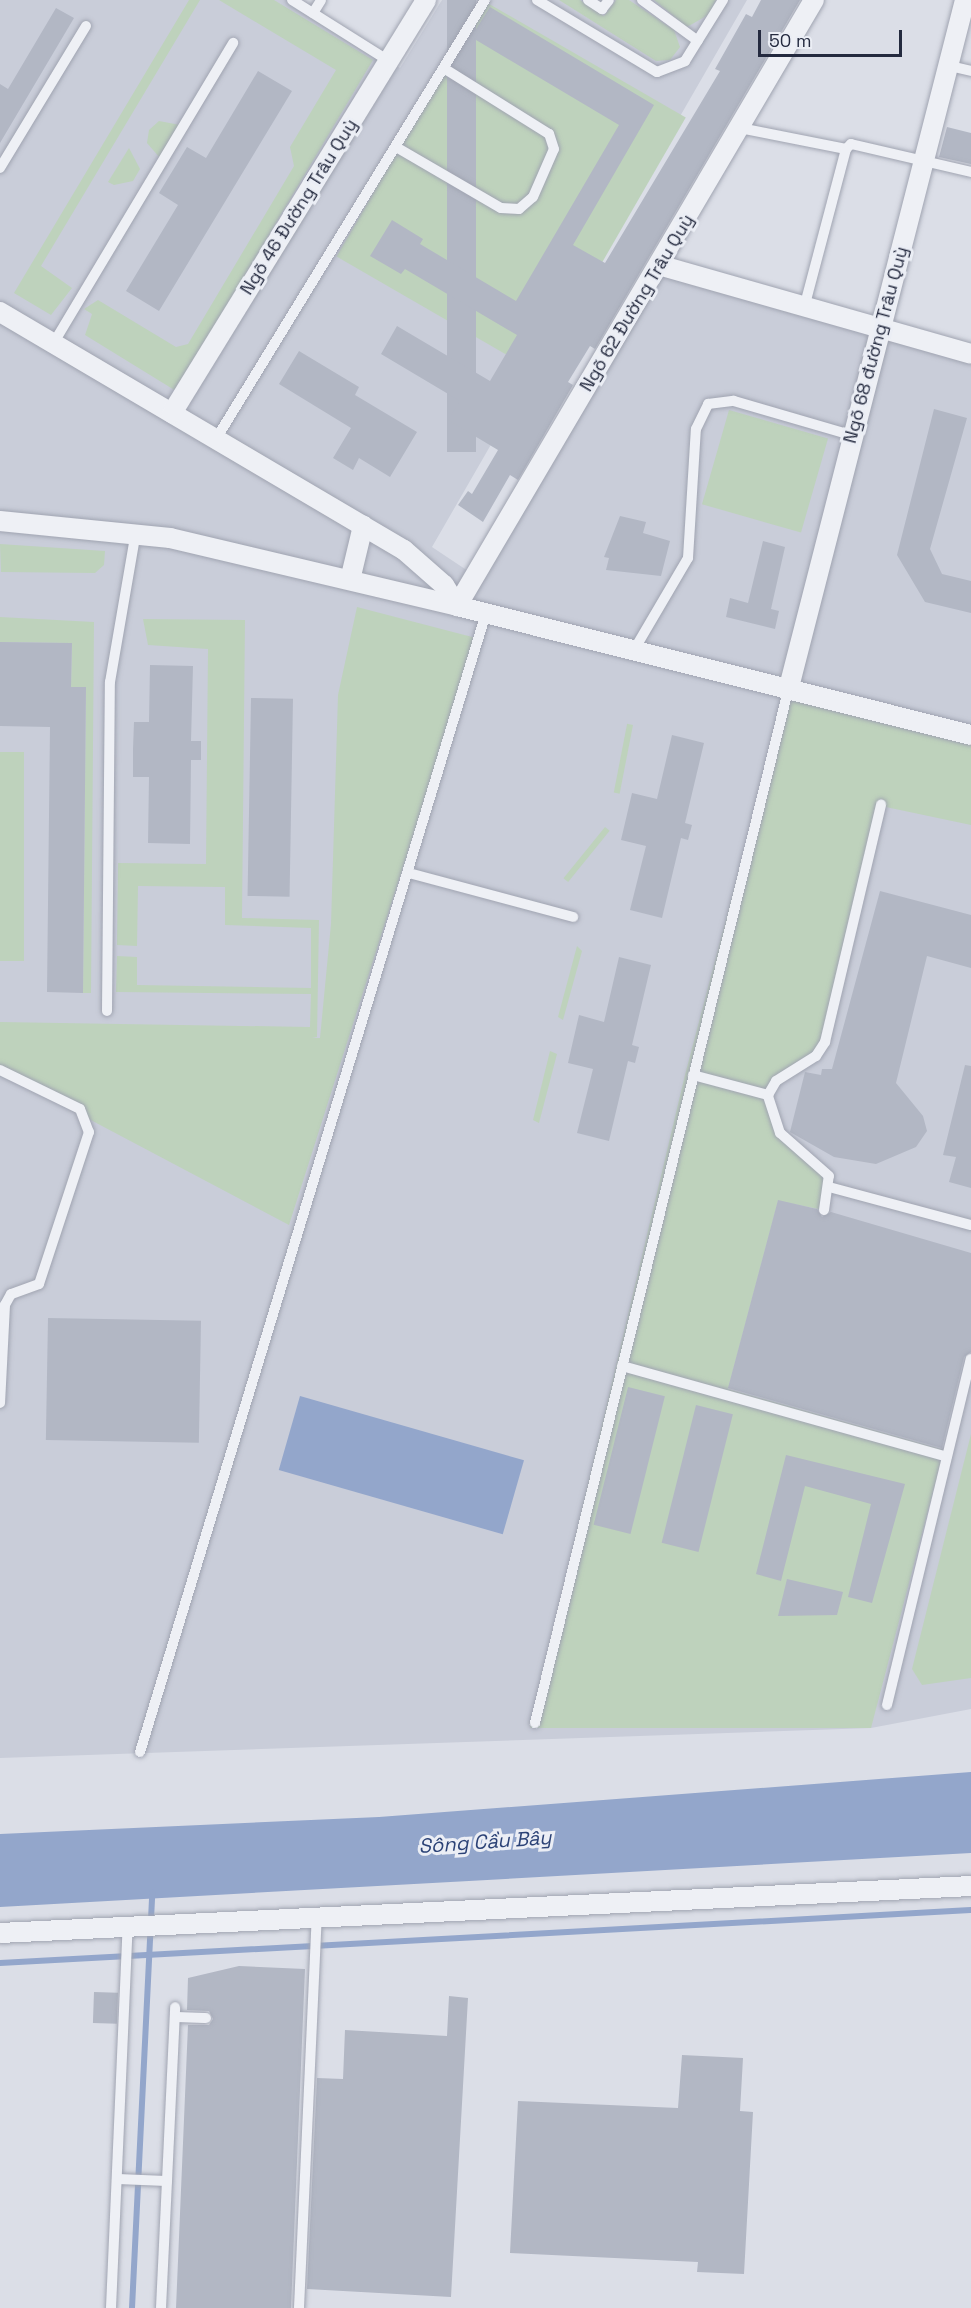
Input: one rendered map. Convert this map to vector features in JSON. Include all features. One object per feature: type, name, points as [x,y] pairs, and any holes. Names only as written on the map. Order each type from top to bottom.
[{"type":"street","name":"Ngõ 46 Đường Trâu Quỳ","points":[[172,413],[426,0]]},
{"type":"street","name":"Ngõ 62 Đường Trâu Quỳ","points":[[457,606],[814,0]]},
{"type":"street","name":"Ngõ 68 đường Trâu Quỳ","points":[[788,691],[851,435],[926,162],[965,0]]},
{"type":"street","points":[[659,265],[878,331],[971,354]]},
{"type":"street","points":[[0,312],[363,526],[426,567],[457,606]]},
{"type":"street","points":[[0,521],[136,532],[486,613],[788,691],[971,735]]},
{"type":"street","points":[[350,580],[363,526]]},
{"type":"street","points":[[0,1933],[128,1931],[191,1923],[316,1923],[971,1886]]},
{"type":"lane","points":[[292,0],[389,61]]},
{"type":"lane","points":[[313,13],[321,0]]},
{"type":"lane","points":[[216,439],[445,69],[485,0]]},
{"type":"lane","points":[[588,0],[602,9],[609,0]]},
{"type":"lane","points":[[642,0],[698,41]]},
{"type":"lane","points":[[542,2],[657,72],[677,67],[698,41],[723,0]]},
{"type":"lane","points":[[0,168],[86,26]]},
{"type":"lane","points":[[53,344],[233,43]]},
{"type":"lane","points":[[950,66],[971,71]]},
{"type":"lane","points":[[396,147],[501,208],[519,209],[533,197],[554,149],[549,134],[445,69]]},
{"type":"lane","points":[[740,128],[846,149]]},
{"type":"lane","points":[[804,308],[846,149],[851,144],[971,172]]},
{"type":"lane","points":[[634,650],[688,558],[696,429],[708,404],[734,401],[851,435]]},
{"type":"lane","points":[[107,1011],[110,682],[136,532]]},
{"type":"lane","points":[[140,1752],[410,873],[486,613]]},
{"type":"lane","points":[[536,1723],[788,691]]},
{"type":"lane","points":[[824,1210],[829,1187],[822,1168],[780,1133],[768,1095],[776,1081],[816,1056],[825,1042],[881,805]]},
{"type":"lane","points":[[410,873],[573,917]]},
{"type":"lane","points":[[0,1070],[80,1109],[89,1132],[39,1284],[11,1294],[5,1305],[0,1403]]},
{"type":"lane","points":[[693,1075],[768,1095]]},
{"type":"lane","points":[[829,1187],[971,1225]]},
{"type":"lane","points":[[887,1704],[971,1359]]},
{"type":"lane","points":[[622,1365],[947,1457]]},
{"type":"lane","points":[[298,2308],[307,2022],[315,1958],[316,1923]]},
{"type":"lane","points":[[111,2308],[122,2179],[128,1931]]},
{"type":"lane","points":[[161,2308],[175,2012],[206,2018]]},
{"type":"lane","points":[[122,2179],[167,2181]]},
{"type":"shaded area","points":[[0,0],[287,0],[400,68],[442,0],[747,0],[432,547],[474,575],[656,270],[971,355],[971,1709],[871,1728],[0,1758]]},
{"type":"green space","points":[[189,0],[200,0],[41,266],[72,288],[51,315],[14,293]]},
{"type":"green space","points":[[219,0],[274,0],[373,60],[176,391],[85,335],[92,314],[84,309],[98,300],[176,347],[188,344],[294,166],[290,147],[336,70]]},
{"type":"green space","points":[[559,0],[580,0],[604,16],[616,0],[629,0],[674,30],[680,47],[670,60],[656,61]]},
{"type":"green space","points":[[654,0],[716,0],[708,15],[687,27]]},
{"type":"green space","points":[[484,1],[686,117],[538,373],[336,256]]},
{"type":"green space","points":[[159,121],[180,125],[160,158],[147,143],[149,130]]},
{"type":"green space","points":[[129,148],[140,169],[133,181],[114,185],[108,182]]},
{"type":"green space","points":[[729,410],[828,438],[801,533],[702,504]]},
{"type":"green space","points":[[0,544],[105,551],[104,565],[95,573],[1,572]]},
{"type":"green space","points":[[357,607],[476,638],[289,1225],[0,1072],[0,1022],[310,1027],[311,994],[116,992],[117,956],[137,957],[137,985],[311,988],[311,928],[225,925],[225,887],[138,886],[137,946],[117,945],[118,863],[206,864],[208,649],[148,645],[143,619],[245,620],[242,918],[319,920],[317,1037],[312,1038],[320,1038],[331,924],[338,695]]},
{"type":"green space","points":[[0,617],[94,622],[91,993],[83,993],[86,687],[71,687],[72,643],[0,642]]},
{"type":"green space","points":[[786,691],[971,734],[971,825],[881,806],[816,1056],[792,1067],[768,1095],[781,1133],[829,1176],[824,1210],[778,1201],[728,1389],[944,1450],[871,1728],[530,1728],[685,1075]]},
{"type":"green space","points":[[627,724],[633,725],[620,794],[614,793]]},
{"type":"green space","points":[[0,752],[24,752],[24,961],[0,961]]},
{"type":"green space","points":[[605,827],[610,831],[568,882],[563,878]]},
{"type":"green space","points":[[577,946],[582,951],[563,1020],[558,1017]]},
{"type":"green space","points":[[550,1051],[557,1054],[539,1123],[533,1120]]},
{"type":"green space","points":[[971,1434],[971,1678],[922,1685],[912,1669]]},
{"type":"water","points":[[300,1396],[524,1460],[503,1534],[279,1470]]},
{"type":"water","name":"Sông Cầu Bây","points":[[971,1772],[971,1853],[0,1907],[0,1834],[379,1817]]},
{"type":"building","points":[[447,0],[476,0],[476,452],[447,452]]},
{"type":"building","points":[[761,0],[800,0],[595,349],[590,346],[568,382],[573,385],[518,480],[510,475],[483,522],[458,505],[468,491],[472,494],[498,450],[448,420],[460,401],[381,354],[397,326],[490,381],[517,335],[405,269],[401,274],[370,256],[392,220],[423,239],[420,244],[516,301],[619,125],[471,37],[490,7],[654,105],[573,245],[605,263],[720,71],[715,69],[746,14],[752,17]]},
{"type":"building","points":[[56,8],[74,18],[0,143],[0,84],[8,89]]},
{"type":"building","points":[[258,71],[292,91],[159,311],[126,291],[178,205],[159,193],[187,147],[206,158]]},
{"type":"building","points":[[947,127],[971,133],[971,164],[939,157]]},
{"type":"building","points":[[299,351],[359,387],[355,395],[417,432],[390,477],[359,458],[353,470],[333,458],[351,428],[279,384]]},
{"type":"building","points":[[934,409],[967,418],[930,549],[942,574],[971,581],[971,613],[925,602],[897,555]]},
{"type":"building","points":[[620,516],[646,522],[643,533],[670,541],[661,576],[606,570],[609,558],[604,557]]},
{"type":"building","points":[[763,541],[785,547],[771,609],[779,611],[775,629],[726,617],[730,598],[748,603]]},
{"type":"building","points":[[0,642],[72,643],[71,687],[86,687],[83,993],[47,992],[50,727],[0,726]]},
{"type":"building","points":[[150,665],[193,666],[191,741],[201,741],[201,760],[191,760],[190,844],[148,843],[149,777],[133,777],[134,722],[149,722]]},
{"type":"building","points":[[251,698],[293,699],[290,897],[248,896]]},
{"type":"building","points":[[672,735],[704,743],[685,823],[692,825],[688,840],[681,838],[662,918],[630,910],[646,846],[621,840],[632,793],[657,799]]},
{"type":"building","points":[[880,891],[971,915],[971,968],[927,956],[896,1083],[923,1116],[927,1131],[916,1147],[876,1164],[834,1157],[790,1132],[805,1072],[821,1075],[822,1069],[832,1069]]},
{"type":"building","points":[[619,957],[651,965],[632,1045],[639,1047],[635,1063],[628,1061],[609,1141],[577,1133],[593,1069],[568,1063],[579,1015],[604,1022]]},
{"type":"building","points":[[965,1065],[971,1066],[971,1188],[949,1182],[956,1157],[943,1155]]},
{"type":"building","points":[[778,1200],[817,1209],[822,1217],[831,1212],[971,1253],[971,1352],[964,1357],[942,1448],[728,1388]]},
{"type":"building","points":[[48,1318],[201,1321],[199,1443],[46,1440]]},
{"type":"building","points":[[628,1387],[665,1396],[631,1534],[594,1525]]},
{"type":"building","points":[[696,1405],[733,1414],[699,1552],[662,1543]]},
{"type":"building","points":[[786,1455],[905,1484],[872,1603],[848,1597],[871,1504],[805,1486],[781,1581],[756,1574]]},
{"type":"building","points":[[787,1579],[843,1592],[837,1615],[778,1616]]},
{"type":"building","points":[[239,1966],[305,1969],[291,2308],[176,2308],[188,2025],[209,2025],[213,2019],[209,2011],[187,2010],[188,1978]]},
{"type":"building","points":[[94,1992],[118,1993],[117,2024],[93,2023]]},
{"type":"building","points":[[449,1996],[468,1998],[451,2297],[307,2289],[317,2078],[343,2079],[345,2030],[447,2036]]},
{"type":"building","points":[[682,2055],[743,2058],[740,2111],[753,2112],[744,2274],[697,2272],[698,2262],[510,2253],[518,2101],[678,2108]]},
{"type":"waterway","points":[[132,2308],[152,1892]]},
{"type":"waterway","points":[[0,1963],[971,1910]]}]
